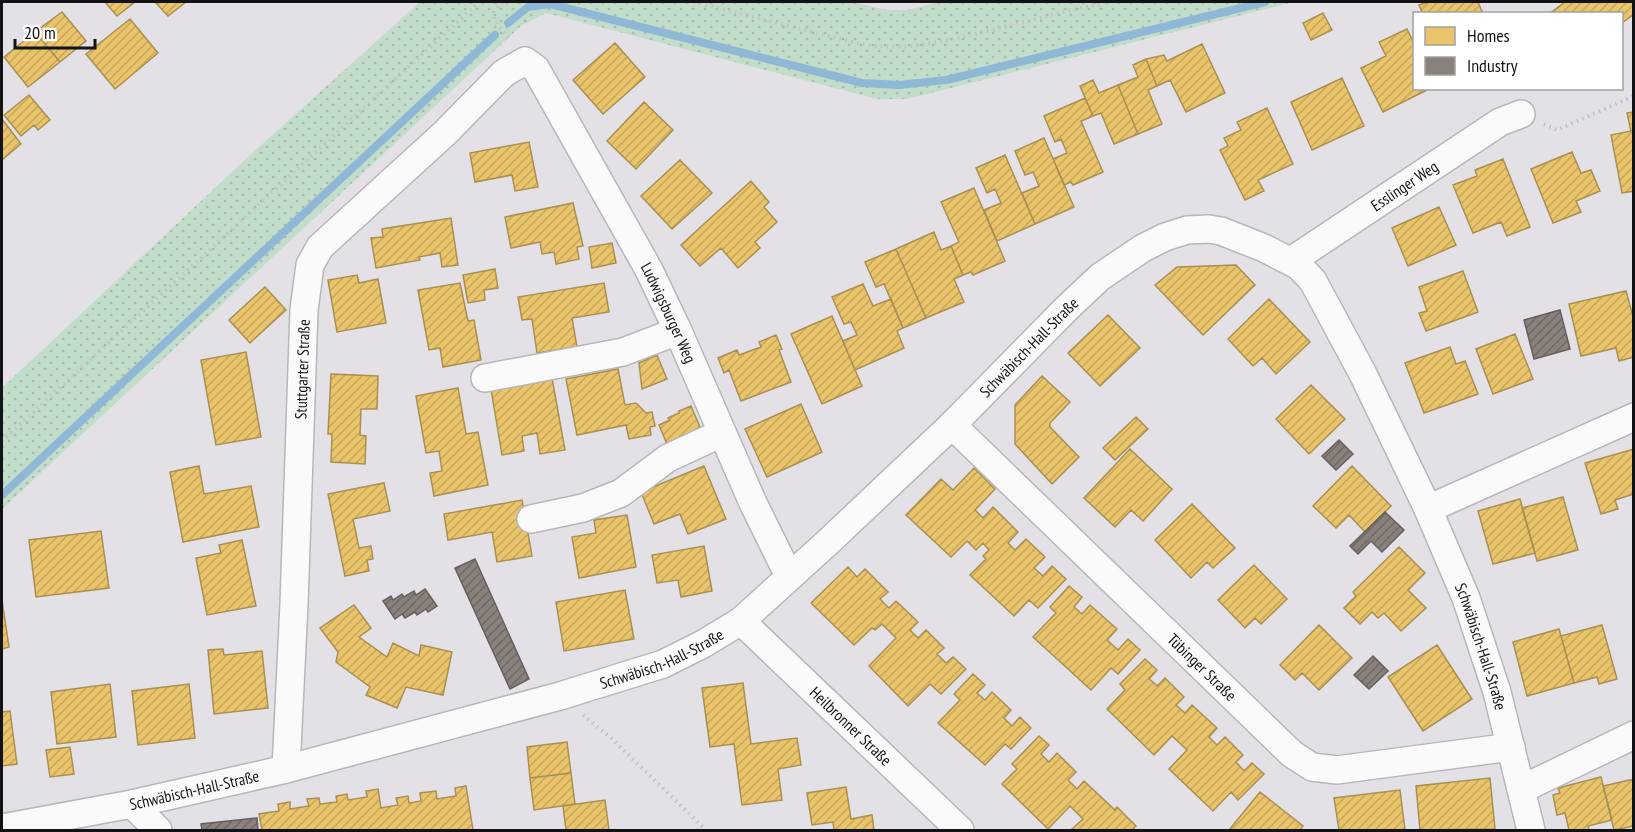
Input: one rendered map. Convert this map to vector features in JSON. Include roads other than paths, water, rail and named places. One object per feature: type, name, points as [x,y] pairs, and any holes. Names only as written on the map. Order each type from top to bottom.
[{"type":"street","name":"Ludwigsburger Weg","points":[[525,61],[536,69],[649,270],[678,330],[753,503],[789,576]]},
{"type":"street","name":"Stuttgarter Straße","points":[[286,769],[304,310],[310,266],[320,247],[445,133],[504,73],[525,61]]},
{"type":"street","name":"Esslinger Weg","points":[[1292,261],[1500,122],[1521,114]]},
{"type":"street","name":"Schwäbisch-Hall-Straße","points":[[2,828],[132,804],[286,769],[560,696],[663,664],[741,621],[952,424],[1083,291],[1121,262],[1165,237],[1187,230],[1209,229],[1221,231],[1292,261],[1306,273],[1318,290],[1363,374],[1428,509],[1470,608],[1497,692],[1531,831]]},
{"type":"street","points":[[485,378],[623,352],[678,330]]},
{"type":"street","points":[[1428,509],[1634,417]]},
{"type":"street","name":"Tübinger Straße","points":[[952,424],[1292,754],[1312,767],[1337,770],[1511,747]]},
{"type":"street","points":[[531,519],[583,508],[621,493],[668,458],[722,433]]},
{"type":"street","name":"Heilbronner Straße","points":[[741,621],[960,831]]},
{"type":"street","points":[[1522,789],[1634,735]]},
{"type":"street","points":[[132,804],[158,831]]},
{"type":"waterway","points":[[508,23],[528,7],[550,4],[862,83],[899,85],[946,80],[1265,2]]},
{"type":"waterway","points":[[2,495],[495,35]]}]
